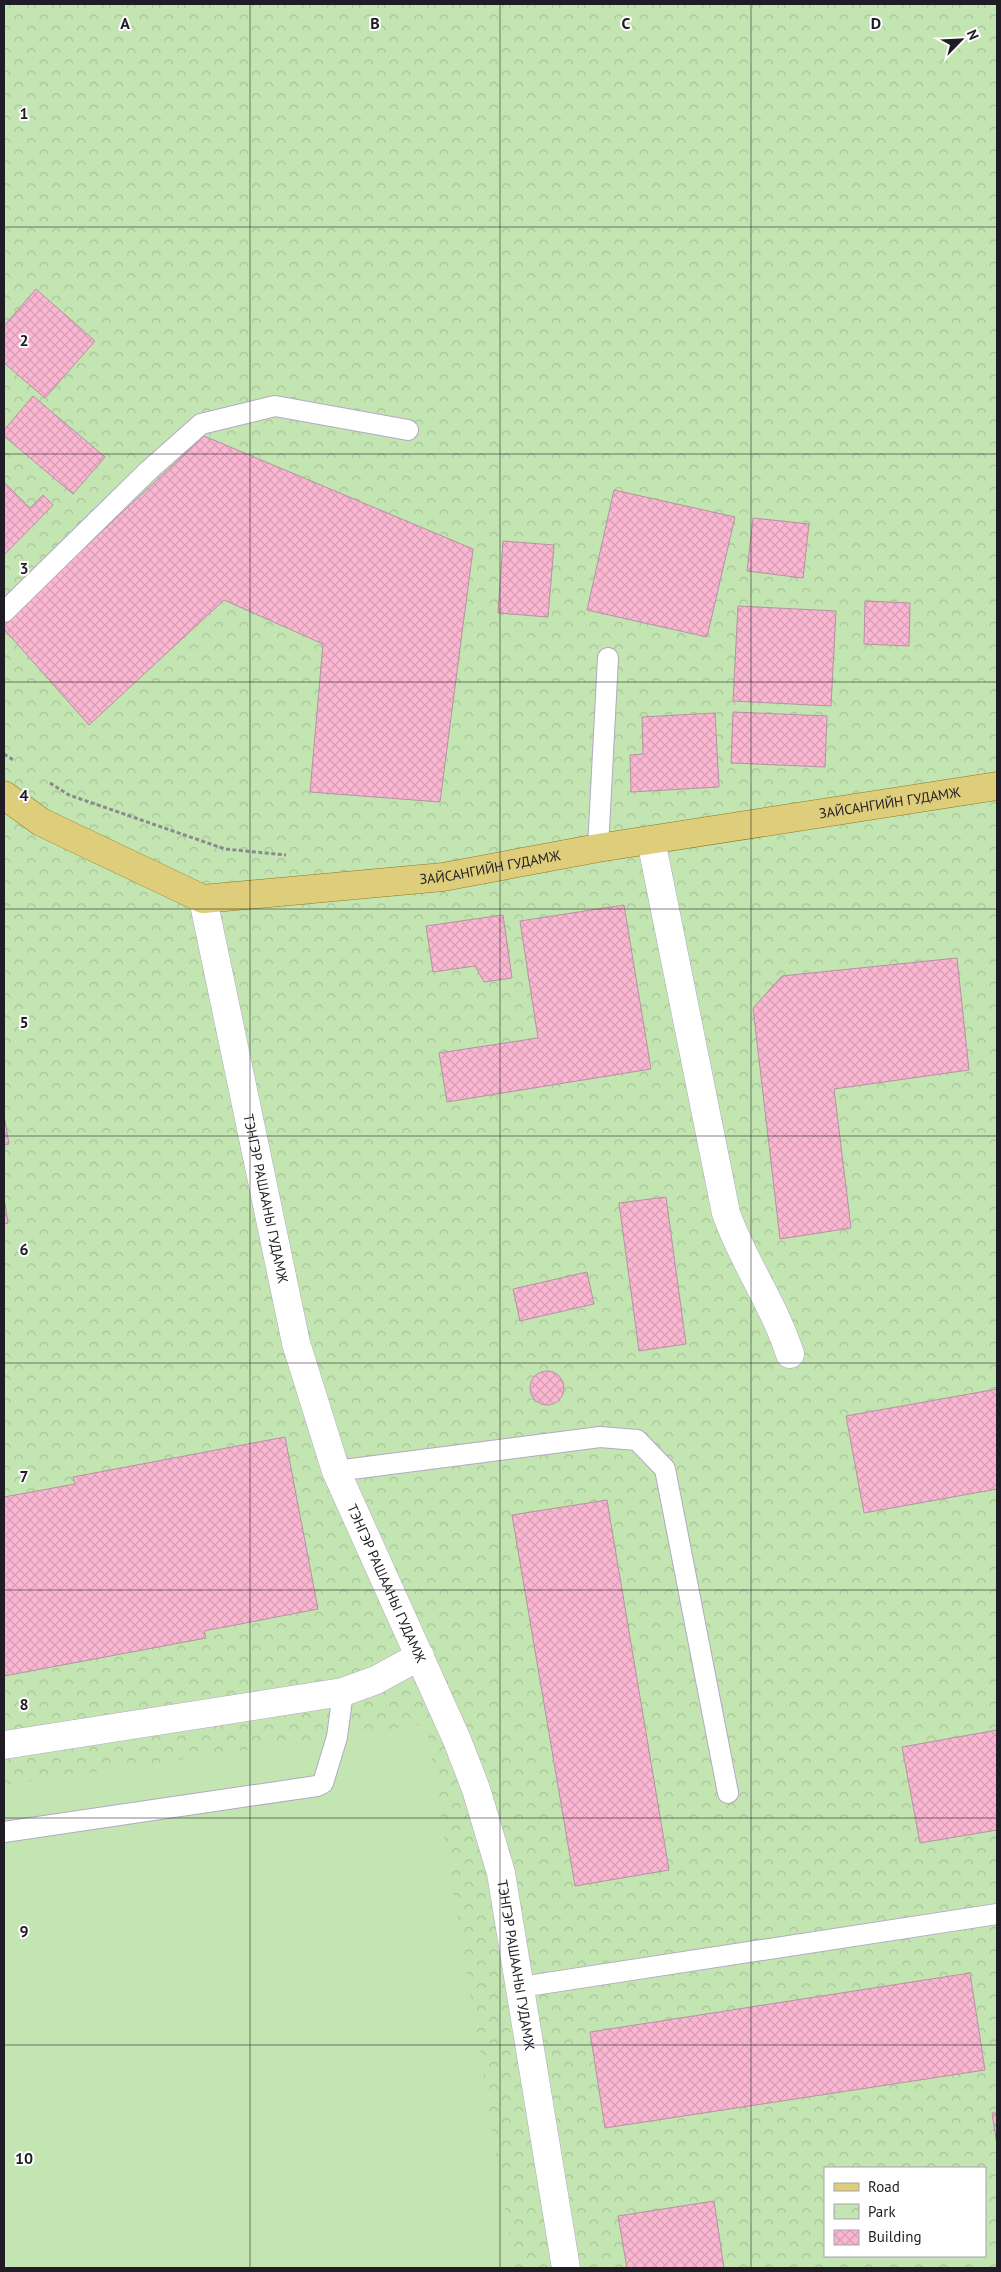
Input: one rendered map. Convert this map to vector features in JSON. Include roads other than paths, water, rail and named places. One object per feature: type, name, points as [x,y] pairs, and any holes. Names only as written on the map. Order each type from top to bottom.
[{"type":"main road","name":"ЗАЙСАНГИЙН ГУДАМЖ","points":[[203,899],[443,877],[598,848],[997,786]]},
{"type":"main road","points":[[4,795],[41,822],[203,899]]},
{"type":"street","points":[[651,840],[726,1213],[745,1259],[782,1327],[790,1354]]},
{"type":"street","name":"ТЭНГЭР РАШААНЫ ГУДАМЖ","points":[[203,899],[296,1343],[336,1471],[457,1740],[490,1831],[501,1873],[521,1987],[566,2268]]},
{"type":"street","points":[[4,1745],[343,1692],[376,1680],[420,1656]]},
{"type":"lane","points":[[4,612],[148,471],[201,424],[275,406],[408,430]]},
{"type":"lane","points":[[598,848],[608,658]]},
{"type":"lane","points":[[336,1471],[600,1436],[638,1440],[665,1469],[728,1793]]},
{"type":"lane","points":[[4,1832],[318,1786],[323,1783],[336,1737],[343,1692]]},
{"type":"lane","points":[[521,1987],[997,1914]]}]
